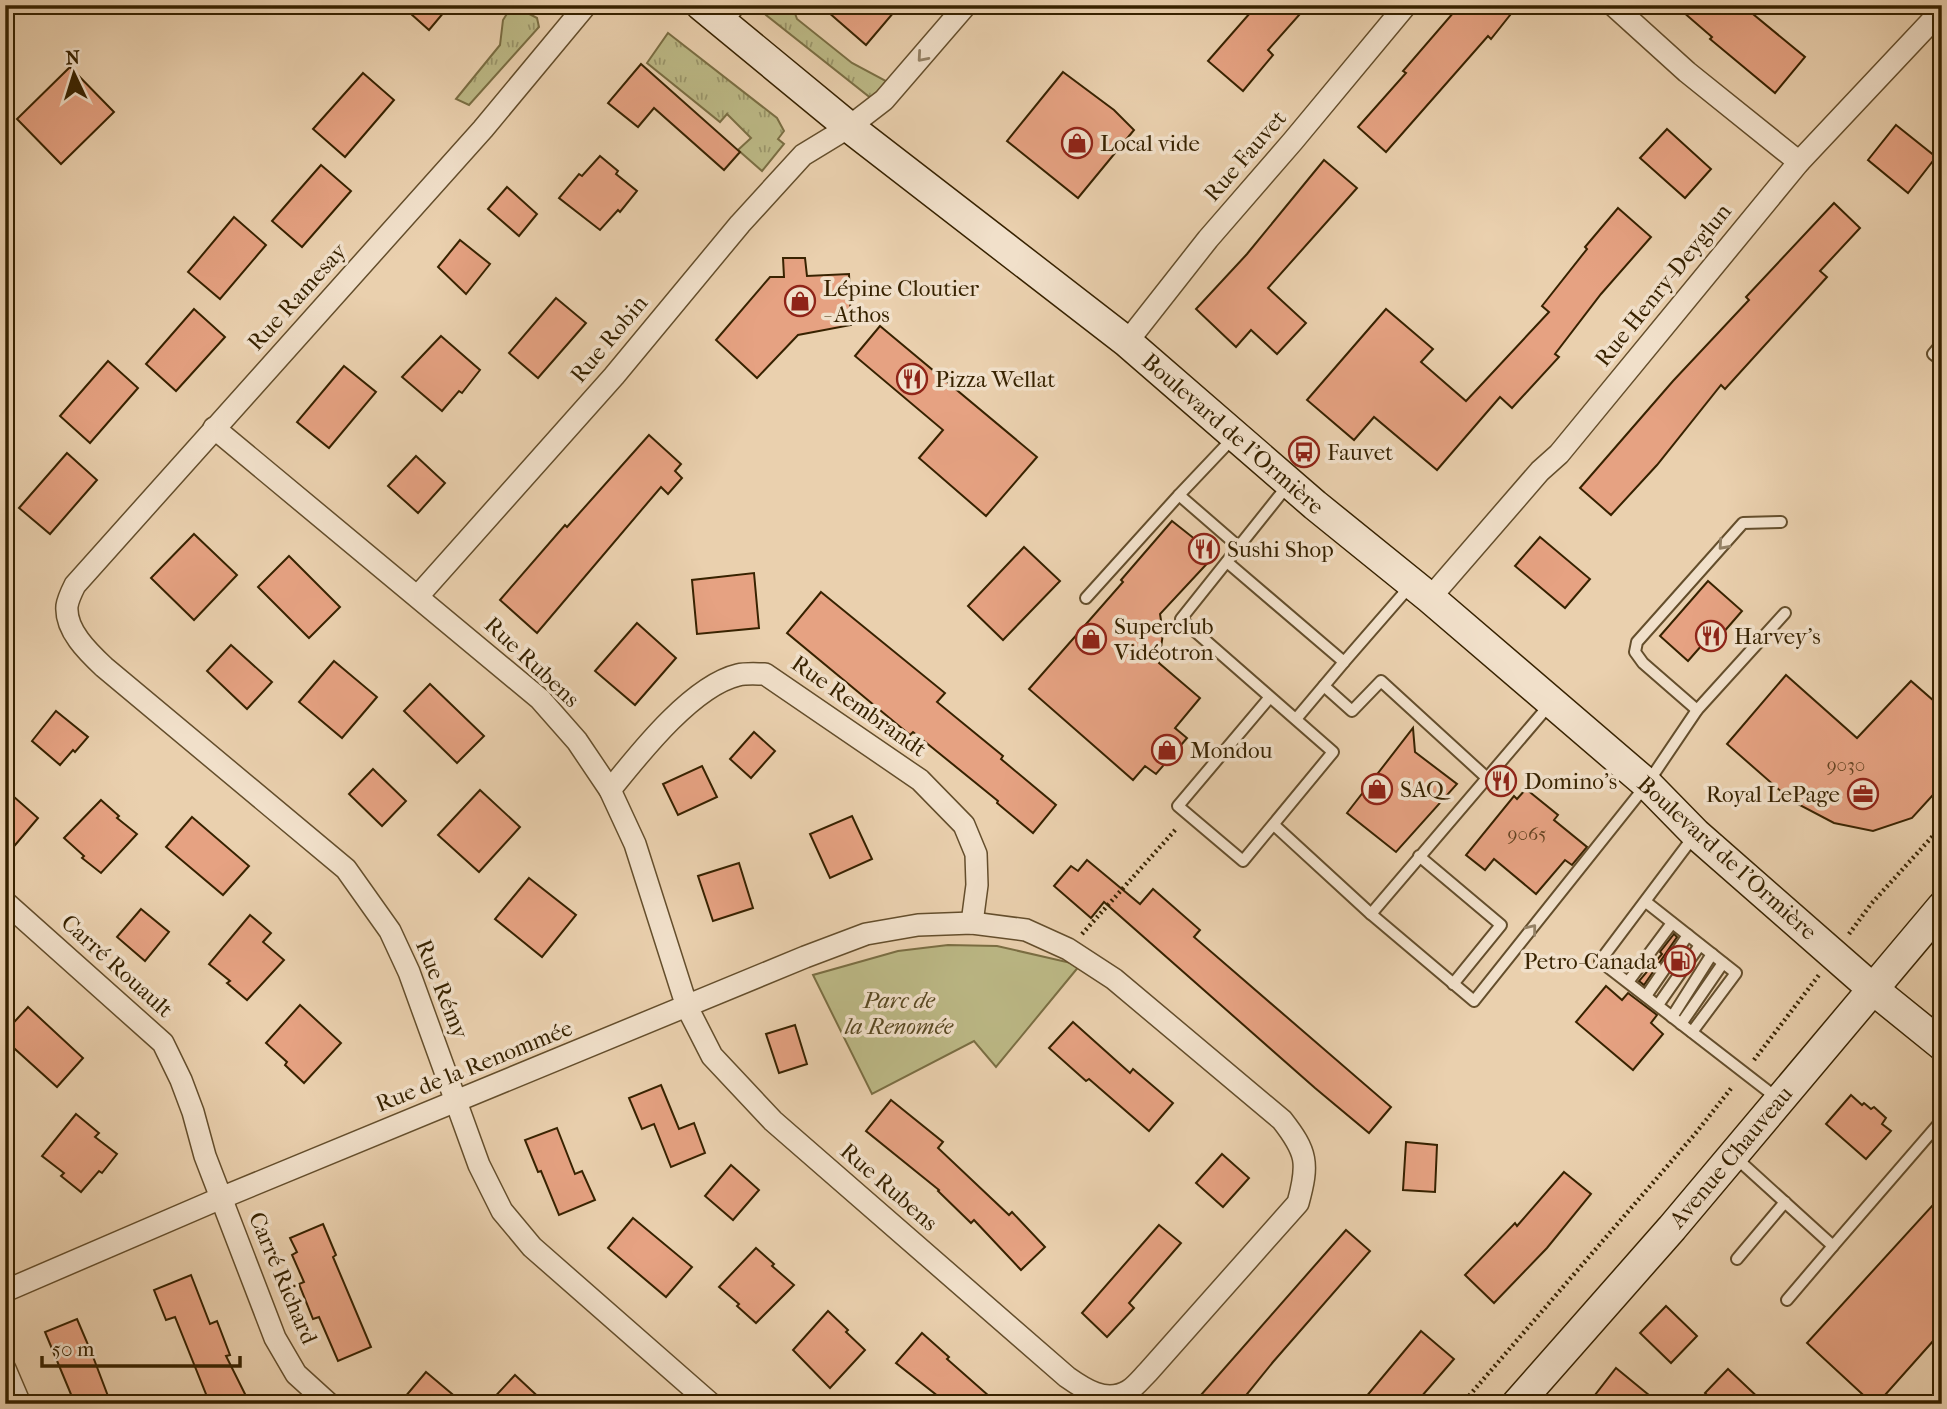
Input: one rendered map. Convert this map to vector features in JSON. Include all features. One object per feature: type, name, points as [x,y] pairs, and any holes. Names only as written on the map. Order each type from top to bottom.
[{"type":"main road","name":"Boulevard de l'Ormière","points":[[718,10],[849,127],[1127,342],[1647,785],[1696,834],[1833,955],[1942,1045]]},
{"type":"main road","name":"Avenue Chauveau","points":[[1517,1404],[1671,1228],[1942,907]]},
{"type":"street","name":"Rue Ramesay","points":[[72,629],[67,607],[75,584],[483,129],[586,5]]},
{"type":"street","name":"Rue Robin","points":[[418,596],[614,376],[740,224],[803,155],[849,127],[884,100],[966,5]]},
{"type":"street","name":"Rue Fauvet","points":[[1127,342],[1208,239],[1406,5]]},
{"type":"street","points":[[1612,5],[1687,72],[1799,162]]},
{"type":"street","name":"Rue Henry-Deyglun","points":[[1421,591],[1559,454],[1799,162],[1942,10]]},
{"type":"street","name":"Rue Rubens","points":[[214,428],[540,699],[577,741],[610,790],[635,844],[687,1007],[712,1056],[773,1121],[1067,1377],[1087,1391],[1108,1397],[1127,1392],[1148,1372],[1298,1203],[1305,1166],[1300,1143],[1282,1120],[1114,979],[1068,949],[1026,930],[972,923]]},
{"type":"street","name":"Rue Rémy","points":[[72,629],[88,652],[104,667],[346,869],[390,931],[479,1165],[502,1211],[524,1238],[711,1404]]},
{"type":"street","name":"Rue Rembrandt","points":[[610,790],[654,735],[714,684],[739,675],[765,674],[920,780],[964,825],[976,854],[977,885],[972,923]]},
{"type":"street","name":"Carré Rouault","points":[[5,902],[163,1043],[185,1091],[221,1198]]},
{"type":"street","name":"Rue de la Renommée","points":[[5,1291],[221,1198],[866,934],[918,925],[972,923]]},
{"type":"street","name":"Carré Richard","points":[[221,1198],[275,1338],[296,1374],[329,1404]]},
{"type":"street","points":[[5,1369],[20,1404]]},
{"type":"lane","points":[[1942,343],[1933,354],[1942,361]]},
{"type":"lane","points":[[1086,598],[1235,436]]},
{"type":"lane","points":[[1270,697],[1178,806],[1243,862],[1333,752],[1181,619],[1290,483]]},
{"type":"lane","points":[[1179,495],[1239,547]]},
{"type":"lane","points":[[1697,710],[1643,663],[1634,652],[1637,642],[1743,523],[1781,522]]},
{"type":"lane","points":[[1227,562],[1344,662]]},
{"type":"lane","points":[[1296,719],[1344,662],[1421,591]]},
{"type":"lane","points":[[1274,825],[1371,914],[1474,1001],[1647,785],[1697,710],[1785,613]]},
{"type":"lane","points":[[1324,685],[1352,711],[1381,681],[1486,777]]},
{"type":"lane","points":[[1371,914],[1551,703]]},
{"type":"lane","points":[[1696,834],[1600,961],[1779,1100]]},
{"type":"lane","points":[[1419,856],[1501,925],[1453,984]]},
{"type":"lane","points":[[1646,902],[1736,973],[1692,1032]]},
{"type":"lane","points":[[1628,982],[1672,923]]},
{"type":"lane","points":[[1646,996],[1688,935]]},
{"type":"lane","points":[[1658,1005],[1700,944]]},
{"type":"lane","points":[[1677,1020],[1712,954]]},
{"type":"lane","points":[[1677,1020],[1723,963]]},
{"type":"lane","points":[[1787,1300],[1942,1120]]},
{"type":"lane","points":[[1733,1155],[1833,1245]]},
{"type":"lane","points":[[1737,1259],[1785,1202]]},
{"type":"path","points":[[1462,1404],[1695,1134],[1871,904],[1942,826]]},
{"type":"path","points":[[1068,949],[1178,828]]},
{"type":"green space","points":[[773,5],[792,5],[797,19],[852,63],[886,81],[872,99],[766,15]]},
{"type":"green space","points":[[520,9],[537,18],[539,27],[469,105],[456,99],[500,45],[503,20],[508,12]]},
{"type":"green space","points":[[668,33],[777,118],[784,131],[778,139],[784,144],[762,171],[738,150],[751,138],[727,114],[720,122],[647,63]]},
{"type":"green space","name":"Parc de la Renomée","points":[[948,945],[997,946],[1080,965],[996,1067],[974,1041],[872,1094],[813,975],[898,951]]},
{"type":"building","points":[[401,5],[450,5],[429,30]]},
{"type":"building","points":[[820,5],[900,5],[866,45]]},
{"type":"building","points":[[1257,5],[1308,5],[1268,50],[1273,55],[1243,91],[1208,61]]},
{"type":"building","points":[[1460,5],[1518,5],[1491,39],[1488,36],[1386,152],[1358,127],[1406,73],[1403,71]]},
{"type":"building","points":[[1675,5],[1742,5],[1805,57],[1775,93],[1710,39],[1712,37]]},
{"type":"building","points":[[641,64],[740,152],[724,170],[654,108],[638,127],[608,103]]},
{"type":"building","points":[[70,67],[114,112],[61,164],[17,119]]},
{"type":"building","points":[[1063,72],[1114,110],[1134,130],[1078,198],[1007,141]]},
{"type":"building","points":[[363,73],[394,100],[345,157],[313,129]]},
{"type":"building","points":[[1896,125],[1936,157],[1908,193],[1868,160]]},
{"type":"building","points":[[1667,129],[1711,169],[1685,198],[1640,158]]},
{"type":"building","points":[[600,156],[637,191],[620,212],[618,210],[600,230],[559,198],[579,174],[582,176]]},
{"type":"building","points":[[1324,160],[1357,188],[1268,288],[1306,323],[1277,354],[1251,330],[1236,347],[1196,309],[1247,254]]},
{"type":"building","points":[[321,165],[351,191],[302,247],[272,221]]},
{"type":"building","points":[[507,187],[537,214],[519,236],[488,209]]},
{"type":"building","points":[[1834,203],[1860,228],[1820,271],[1827,277],[1725,389],[1721,385],[1657,465],[1611,515],[1580,488],[1673,381],[1749,300],[1746,297]]},
{"type":"building","points":[[1618,208],[1651,237],[1601,294],[1555,354],[1559,357],[1512,408],[1500,397],[1437,470],[1374,417],[1354,440],[1307,400],[1386,309],[1433,349],[1421,362],[1466,401],[1549,312],[1542,306],[1587,249],[1585,247]]},
{"type":"building","points":[[234,217],[266,245],[220,299],[188,272]]},
{"type":"building","points":[[460,240],[490,264],[466,294],[438,267]]},
{"type":"building","name":"Lépine Cloutier - Athos","points":[[783,258],[805,258],[807,276],[849,274],[851,325],[798,335],[757,378],[716,340],[770,277],[784,277]]},
{"type":"building","points":[[556,298],[586,323],[538,378],[509,353]]},
{"type":"building","points":[[194,309],[225,337],[176,391],[146,364]]},
{"type":"building","points":[[880,326],[1037,457],[986,516],[919,458],[943,430],[855,356]]},
{"type":"building","points":[[441,336],[480,370],[462,393],[459,391],[442,411],[402,377]]},
{"type":"building","points":[[108,361],[138,388],[90,443],[60,416]]},
{"type":"building","points":[[344,366],[376,392],[329,448],[297,422]]},
{"type":"building","points":[[649,435],[681,464],[675,471],[682,478],[668,494],[661,487],[537,633],[500,600]]},
{"type":"building","points":[[67,453],[97,480],[50,534],[19,508]]},
{"type":"building","points":[[416,456],[445,483],[418,513],[388,486]]},
{"type":"building","points":[[1172,521],[1215,555],[1160,614],[1163,633],[1159,663],[1200,698],[1175,728],[1187,738],[1156,774],[1145,766],[1133,780],[1029,689],[1123,582],[1121,580]]},
{"type":"building","points":[[194,534],[237,575],[194,620],[151,578]]},
{"type":"building","points":[[1540,537],[1590,579],[1565,608],[1515,566]]},
{"type":"building","points":[[1024,547],[1060,581],[1003,640],[968,606]]},
{"type":"building","points":[[289,556],[340,607],[309,638],[258,587]]},
{"type":"building","points":[[754,573],[759,628],[697,634],[692,580]]},
{"type":"building","points":[[1708,581],[1742,611],[1708,650],[1702,645],[1688,661],[1660,636]]},
{"type":"building","points":[[821,592],[945,693],[937,702],[1003,756],[1001,759],[1056,805],[1033,833],[997,803],[998,801],[913,732],[910,735],[787,633]]},
{"type":"building","points":[[637,623],[676,658],[635,705],[595,671]]},
{"type":"building","points":[[231,645],[272,682],[247,709],[207,671]]},
{"type":"building","points":[[334,661],[377,697],[342,738],[299,702]]},
{"type":"building","points":[[1786,675],[1857,738],[1911,681],[1942,708],[1942,785],[1912,818],[1873,831],[1834,823],[1792,801],[1727,744]]},
{"type":"building","points":[[430,684],[484,736],[457,763],[404,711]]},
{"type":"building","points":[[56,711],[88,737],[60,765],[32,741]]},
{"type":"building","points":[[1413,728],[1415,752],[1457,784],[1396,852],[1347,813]]},
{"type":"building","points":[[754,732],[775,751],[751,778],[730,759]]},
{"type":"building","points":[[702,766],[717,797],[678,815],[663,784]]},
{"type":"building","points":[[373,769],[406,801],[382,826],[349,794]]},
{"type":"building","points":[[5,789],[38,818],[5,857]]},
{"type":"building","points":[[1526,789],[1558,815],[1554,820],[1587,847],[1572,865],[1565,860],[1536,894],[1494,859],[1485,870],[1466,855],[1514,796],[1517,799]]},
{"type":"building","points":[[480,790],[520,827],[479,872],[438,835]]},
{"type":"building","points":[[101,800],[119,816],[117,818],[137,834],[101,873],[82,858],[84,856],[64,838]]},
{"type":"building","points":[[852,816],[872,859],[830,878],[810,834]]},
{"type":"building","points":[[192,817],[249,866],[223,895],[166,847]]},
{"type":"building","points":[[1087,860],[1140,904],[1153,889],[1200,930],[1194,937],[1391,1107],[1369,1133],[1104,902],[1091,918],[1054,886],[1071,866],[1078,871]]},
{"type":"building","points":[[739,863],[753,908],[713,921],[698,876]]},
{"type":"building","points":[[529,878],[576,915],[542,957],[495,919]]},
{"type":"building","points":[[141,909],[169,932],[145,961],[117,937]]},
{"type":"building","points":[[250,915],[271,933],[263,942],[284,960],[247,1000],[227,983],[230,981],[209,964]]},
{"type":"building","points":[[1674,934],[1677,937],[1644,985],[1639,981],[1662,954],[1660,952]]},
{"type":"building","points":[[1606,986],[1622,1000],[1628,993],[1657,1015],[1651,1023],[1663,1034],[1633,1070],[1576,1022]]},
{"type":"building","points":[[300,1005],[341,1043],[304,1083],[285,1065],[287,1062],[266,1043]]},
{"type":"building","points":[[28,1007],[83,1058],[57,1087],[5,1040],[5,1032]]},
{"type":"building","points":[[1073,1022],[1130,1073],[1133,1069],[1173,1103],[1149,1131],[1049,1048]]},
{"type":"building","points":[[795,1025],[807,1064],[779,1073],[766,1034]]},
{"type":"building","points":[[661,1085],[679,1129],[694,1123],[705,1153],[671,1167],[654,1124],[642,1129],[629,1098]]},
{"type":"building","points":[[1851,1095],[1862,1105],[1864,1103],[1871,1109],[1874,1107],[1886,1118],[1882,1124],[1891,1131],[1866,1159],[1826,1124]]},
{"type":"building","points":[[891,1100],[943,1142],[938,1148],[1009,1215],[1012,1212],[1045,1247],[1021,1270],[974,1220],[971,1223],[939,1190],[866,1131]]},
{"type":"building","points":[[76,1114],[99,1133],[95,1137],[117,1154],[102,1173],[99,1171],[81,1192],[61,1176],[64,1173],[42,1156]]},
{"type":"building","points":[[557,1128],[575,1174],[582,1171],[595,1200],[559,1215],[525,1140]]},
{"type":"building","points":[[1406,1142],[1437,1145],[1435,1192],[1403,1190]]},
{"type":"building","points":[[1222,1154],[1249,1178],[1223,1207],[1196,1183]]},
{"type":"building","points":[[731,1165],[759,1190],[733,1220],[705,1196]]},
{"type":"building","points":[[1564,1172],[1591,1194],[1547,1248],[1494,1303],[1465,1275],[1515,1223],[1517,1226]]},
{"type":"building","points":[[1942,1195],[1942,1331],[1877,1404],[1873,1404],[1807,1343]]},
{"type":"building","points":[[633,1218],[692,1267],[666,1297],[608,1248]]},
{"type":"building","points":[[323,1224],[336,1255],[333,1257],[371,1347],[338,1361],[319,1317],[313,1319],[299,1284],[304,1282],[292,1255],[297,1252],[290,1238]]},
{"type":"building","points":[[1159,1225],[1181,1243],[1129,1303],[1134,1308],[1107,1337],[1082,1313]]},
{"type":"building","points":[[1346,1230],[1370,1251],[1239,1404],[1193,1404]]},
{"type":"building","points":[[756,1248],[794,1285],[756,1323],[719,1287]]},
{"type":"building","points":[[191,1275],[210,1324],[217,1321],[230,1355],[226,1356],[250,1404],[210,1404],[175,1317],[166,1320],[154,1290]]},
{"type":"building","points":[[1666,1306],[1697,1336],[1671,1363],[1640,1333]]},
{"type":"building","points":[[828,1311],[865,1350],[830,1388],[793,1350]]},
{"type":"building","points":[[77,1319],[111,1404],[75,1404],[45,1332]]},
{"type":"building","points":[[1421,1331],[1454,1359],[1415,1404],[1360,1404]]},
{"type":"building","points":[[922,1333],[998,1404],[948,1404],[896,1363]]},
{"type":"building","points":[[1616,1368],[1644,1391],[1660,1404],[1588,1404]]},
{"type":"building","points":[[1728,1369],[1765,1404],[1716,1404],[1705,1393]]},
{"type":"building","points":[[426,1372],[464,1404],[399,1404]]},
{"type":"building","points":[[515,1375],[546,1404],[488,1404]]},
{"type":"place","name":"Local vide","points":[[1077,143]]},
{"type":"place","name":"Lépine Cloutier - Athos","points":[[800,301]]},
{"type":"place","name":"Pizza Wellat","points":[[912,379]]},
{"type":"place","name":"Fauvet","points":[[1304,452]]},
{"type":"place","name":"Sushi Shop","points":[[1204,549]]},
{"type":"place","name":"Harvey's","points":[[1711,636]]},
{"type":"place","name":"Superclub Vidéotron","points":[[1091,639]]},
{"type":"place","name":"Mondou","points":[[1167,750]]},
{"type":"place","name":"Domino's","points":[[1501,781]]},
{"type":"place","name":"SAQ","points":[[1377,789]]},
{"type":"place","name":"Royal LePage","points":[[1863,794]]},
{"type":"place","name":"Petro-Canada","points":[[1680,961]]}]
